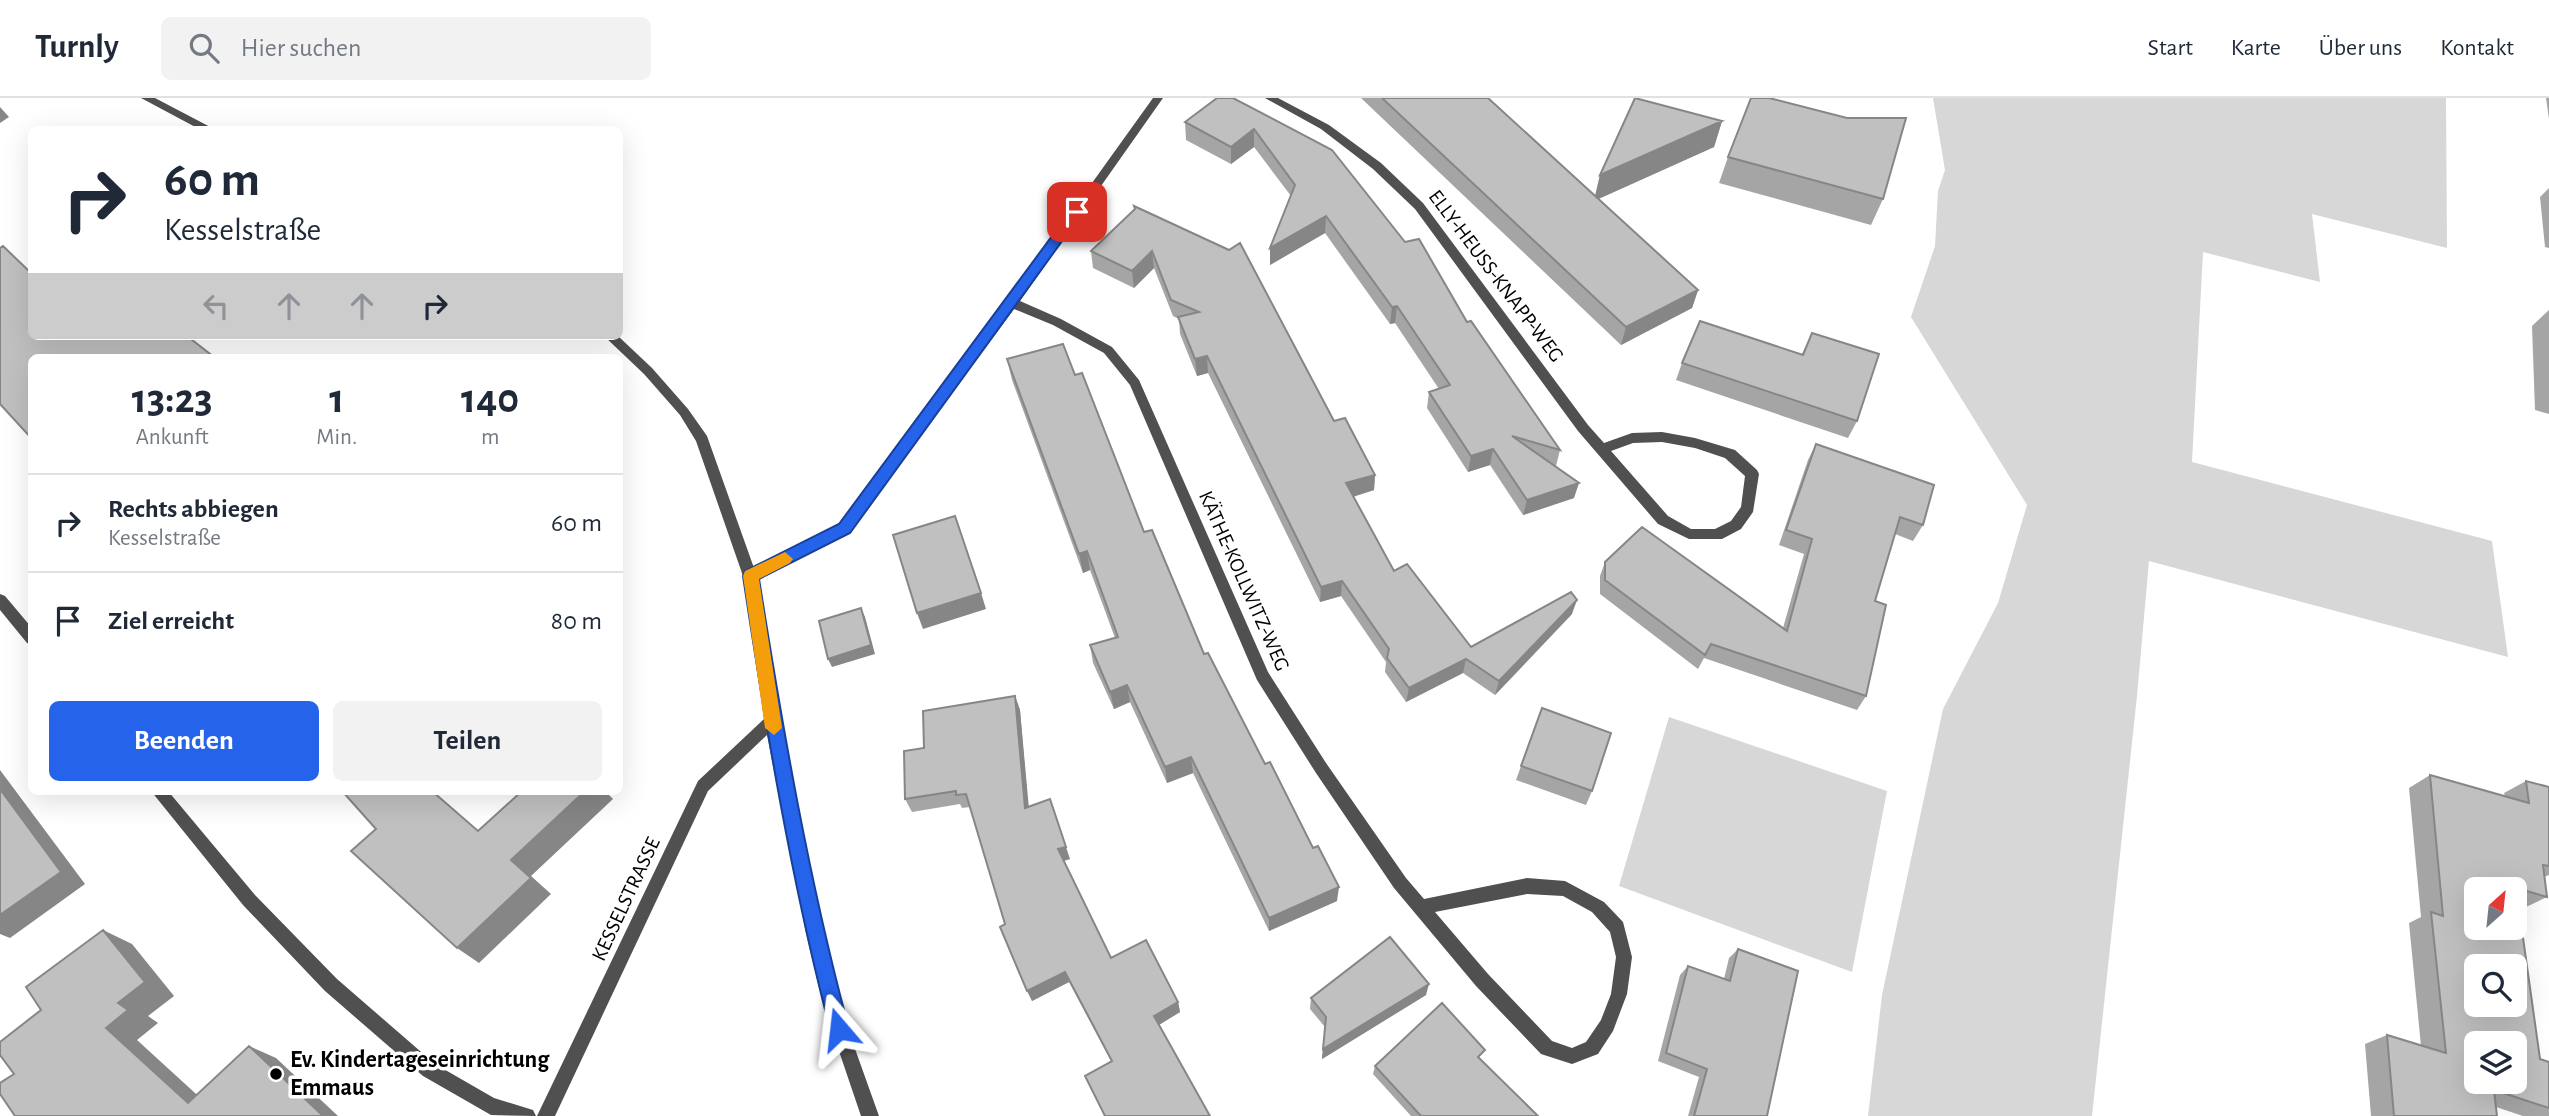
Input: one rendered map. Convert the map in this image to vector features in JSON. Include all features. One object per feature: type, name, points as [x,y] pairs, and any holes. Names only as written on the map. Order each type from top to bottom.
[{"type":"street","points":[[146,98],[203,126]]},
{"type":"street","points":[[751,576],[845,528],[1012,303],[1158,98]]},
{"type":"street","name":"ELLY-HEUSS-KNAPP-WEG","points":[[1270,98],[1325,127],[1377,166],[1419,206],[1602,449],[1663,520],[1689,534],[1717,535],[1736,525],[1748,508],[1752,474],[1730,454],[1695,443],[1661,438],[1632,438],[1602,449]]},
{"type":"street","name":"KÄTHE-KOLLWITZ-WEG","points":[[1012,303],[1057,322],[1108,350],[1135,383],[1262,676],[1321,768],[1401,883],[1421,907],[1482,980],[1547,1048],[1572,1056],[1592,1048],[1607,1025],[1619,994],[1625,957],[1617,928],[1598,907],[1565,890],[1527,886],[1421,907]]},
{"type":"street","points":[[614,340],[684,412],[702,440],[751,576],[772,721],[828,992],[855,1079],[870,1116]]},
{"type":"street","points":[[0,600],[28,634]]},
{"type":"street","name":"KESSELSTRASSE","points":[[547,1116],[703,786],[772,721]]},
{"type":"street","points":[[162,795],[249,900],[331,985],[429,1070],[491,1106],[527,1116]]},
{"type":"shaded area","points":[[1933,98],[2446,98],[2447,248],[2312,214],[2320,282],[2203,252],[2192,462],[2492,541],[2508,657],[2149,561],[2092,1116],[1868,1116],[1882,995],[1943,709],[1998,603],[2027,505],[1911,317],[1935,246],[1938,191],[1945,170]]},
{"type":"shaded area","points":[[1669,717],[1887,791],[1852,972],[1619,886]]},
{"type":"building","points":[[1217,98],[1233,98],[1332,150],[1405,242],[1419,239],[1467,322],[1471,321],[1560,450],[1512,436],[1579,483],[1527,500],[1493,449],[1471,456],[1429,392],[1450,385],[1397,306],[1392,307],[1326,216],[1270,248],[1295,185],[1254,129],[1231,147],[1185,122]]},
{"type":"building","points":[[1382,98],[1488,98],[1698,290],[1626,327]]},
{"type":"building","points":[[1635,98],[1722,121],[1600,175]]},
{"type":"building","points":[[1751,98],[1769,98],[1847,118],[1906,118],[1883,199],[1728,157]]},
{"type":"building","points":[[1134,206],[1229,250],[1240,243],[1334,421],[1345,418],[1375,475],[1346,483],[1394,571],[1407,564],[1471,647],[1571,592],[1577,600],[1499,681],[1466,659],[1409,688],[1387,658],[1389,649],[1342,581],[1321,587],[1207,356],[1195,359],[1178,317],[1199,312],[1171,300],[1152,251],[1132,271],[1091,251],[1135,209]]},
{"type":"building","points":[[3,246],[28,270],[28,340],[192,340],[210,354],[28,354],[28,435],[0,404],[0,248]]},
{"type":"building","points":[[1700,321],[1803,355],[1812,333],[1879,354],[1857,421],[1682,363]]},
{"type":"building","points":[[1063,344],[1075,375],[1082,373],[1144,532],[1152,530],[1204,654],[1208,653],[1265,764],[1270,762],[1313,848],[1318,846],[1339,887],[1269,918],[1191,757],[1165,767],[1127,685],[1110,692],[1090,645],[1118,637],[1087,551],[1079,554],[1007,359]]},
{"type":"building","points":[[1816,444],[1934,485],[1923,525],[1900,517],[1875,601],[1886,605],[1866,696],[1711,644],[1705,655],[1605,580],[1605,562],[1642,527],[1787,631],[1812,539],[1786,530]]},
{"type":"building","points":[[955,516],[981,593],[917,613],[893,535]]},
{"type":"building","points":[[861,608],[871,645],[828,659],[819,621]]},
{"type":"building","points":[[1015,696],[1025,808],[1050,799],[1066,847],[1058,849],[1111,958],[1146,940],[1178,1002],[1154,1016],[1210,1116],[1105,1116],[1085,1076],[1112,1061],[1065,972],[1027,991],[1000,927],[1005,924],[966,794],[956,795],[956,791],[905,799],[904,751],[924,748],[923,711]]},
{"type":"building","points":[[1542,708],[1611,733],[1592,791],[1521,766]]},
{"type":"building","points":[[2430,775],[2529,803],[2526,781],[2549,787],[2549,866],[2543,865],[2547,897],[2527,891],[2527,877],[2464,877],[2464,940],[2523,940],[2525,954],[2464,954],[2464,1017],[2527,1017],[2527,966],[2540,1059],[2549,1062],[2549,1108],[2506,1094],[2527,1094],[2527,1031],[2464,1031],[2464,1094],[2494,1094],[2497,1116],[2394,1116],[2387,1035],[2446,1053],[2431,912],[2443,916]]},
{"type":"building","points":[[0,789],[61,872],[0,915]]},
{"type":"building","points":[[346,795],[437,795],[478,831],[518,795],[581,795],[511,860],[531,878],[457,948],[351,851],[376,829]]},
{"type":"building","points":[[103,930],[145,982],[118,1003],[128,1010],[106,1028],[188,1103],[249,1046],[323,1116],[15,1116],[0,1094],[0,1083],[14,1074],[0,1055],[0,1042],[41,1010],[26,987]]},
{"type":"building","points":[[1390,937],[1429,984],[1323,1049],[1326,1017],[1311,998]]},
{"type":"building","points":[[1738,949],[1798,971],[1767,1116],[1694,1116],[1707,1069],[1666,1053],[1688,966],[1730,981]]},
{"type":"building","points":[[1442,1003],[1485,1050],[1478,1057],[1538,1116],[1421,1116],[1375,1066]]},
{"type":"slow traffic","points":[[774,728],[751,576],[785,559]]},
{"type":"place","name":"Ev. Kindertageseinrichtung Emmaus","points":[[276,1074]]},
{"type":"route","points":[[839,1029],[814,933],[777,748],[751,576],[845,528],[1077,212]]}]
